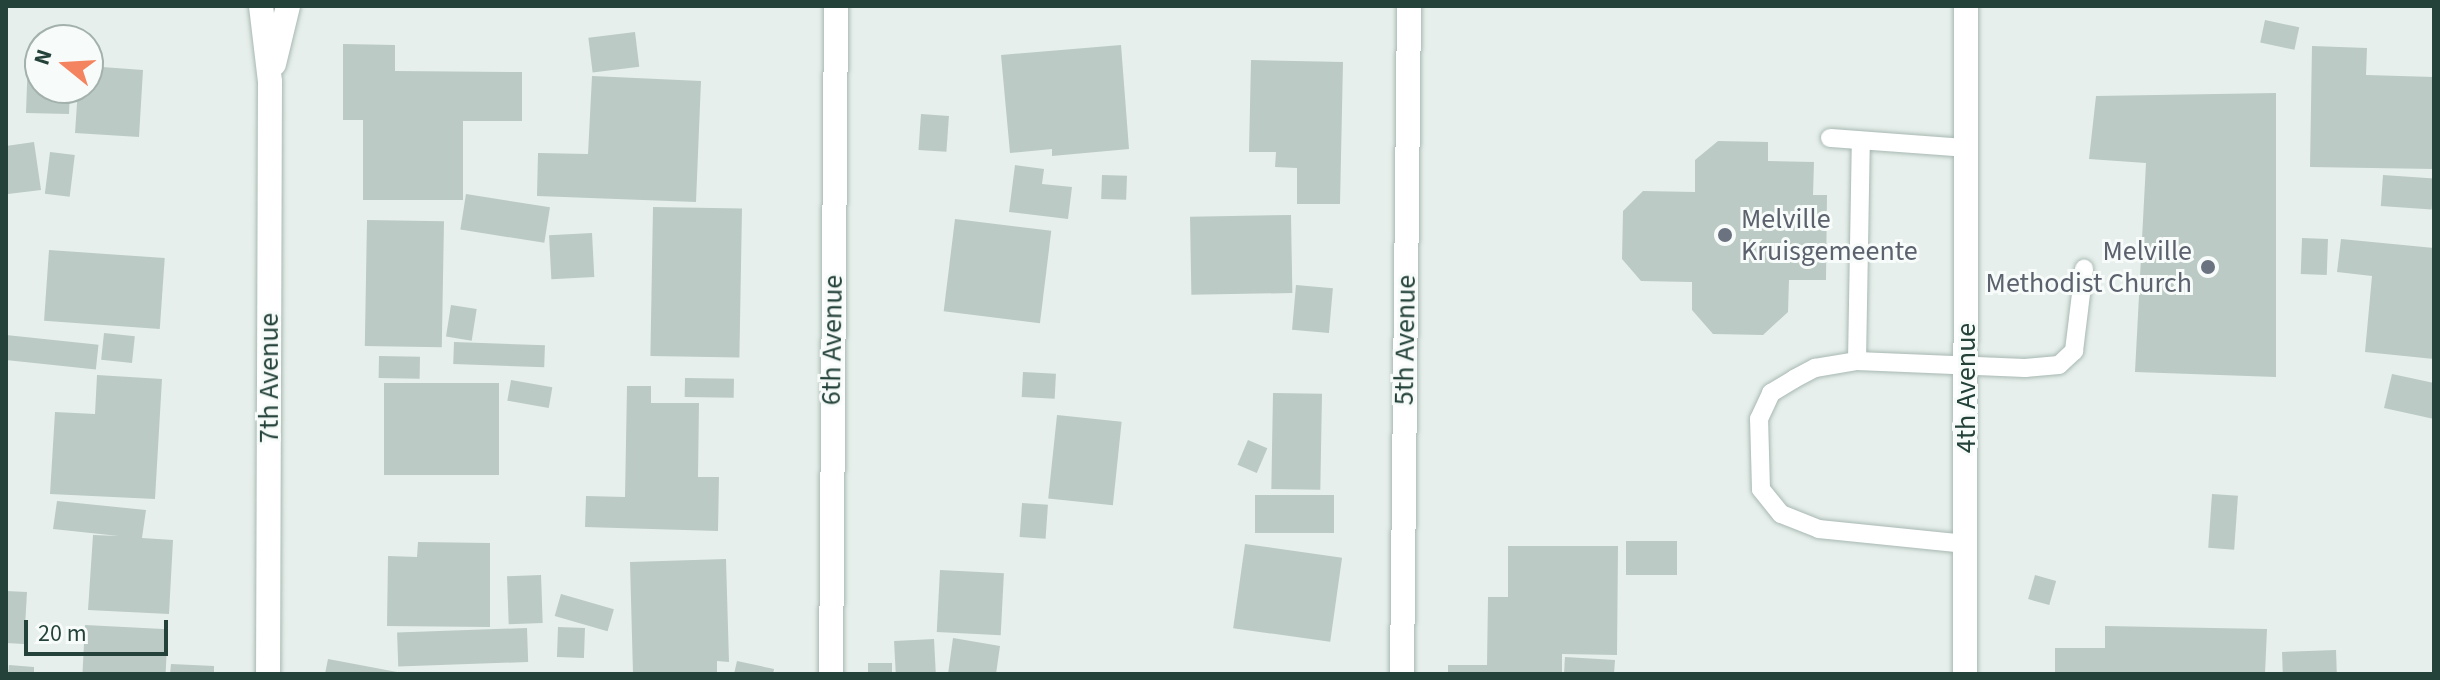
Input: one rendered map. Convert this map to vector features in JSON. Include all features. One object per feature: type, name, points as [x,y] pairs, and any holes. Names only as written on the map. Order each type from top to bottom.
[{"type":"street","name":"7th Avenue","points":[[261,6],[270,82],[268,674]]},
{"type":"street","name":"7th Avenue","points":[[270,82],[288,6]]},
{"type":"street","name":"6th Avenue","points":[[831,674],[836,6]]},
{"type":"street","name":"5th Avenue","points":[[1402,674],[1409,6]]},
{"type":"street","name":"4th Avenue","points":[[1965,674],[1966,6]]},
{"type":"lane","points":[[1830,138],[1966,148]]},
{"type":"lane","points":[[1857,361],[1861,142]]},
{"type":"lane","points":[[1966,544],[1819,529],[1781,514],[1761,489],[1759,419],[1771,393],[1815,368],[1857,361],[1967,366],[2059,365],[2074,351],[2084,269]]},
{"type":"building","points":[[2265,20],[2299,27],[2294,50],[2260,42]]},
{"type":"building","points":[[635,32],[639,67],[593,72],[588,38]]},
{"type":"building","points":[[343,44],[395,45],[395,71],[522,72],[522,121],[463,121],[463,200],[363,200],[363,120],[343,120]]},
{"type":"building","points":[[1121,45],[1129,149],[1052,156],[1052,149],[1010,153],[1001,55]]},
{"type":"building","points":[[2312,46],[2367,48],[2366,75],[2434,77],[2434,169],[2310,167]]},
{"type":"building","points":[[1251,60],[1343,62],[1340,204],[1297,204],[1297,168],[1275,167],[1276,152],[1249,152]]},
{"type":"building","points":[[104,67],[143,70],[139,137],[75,133],[77,104],[104,104]]},
{"type":"building","points":[[592,76],[701,81],[696,202],[537,196],[538,153],[588,154]]},
{"type":"building","name":"Melville Methodist Church","points":[[2276,93],[2276,377],[2135,372],[2146,163],[2089,159],[2096,96]]},
{"type":"building","points":[[26,104],[69,104],[69,114],[26,113]]},
{"type":"building","points":[[921,114],[949,116],[946,152],[918,150]]},
{"type":"building","name":"Melville Kruisgemeente","points":[[1718,141],[1768,142],[1768,161],[1814,162],[1813,195],[1827,195],[1826,280],[1789,280],[1788,312],[1763,335],[1713,334],[1692,310],[1692,282],[1641,281],[1622,259],[1623,211],[1643,191],[1695,192],[1695,160]]},
{"type":"building","points":[[34,142],[41,190],[8,194],[6,146]]},
{"type":"building","points":[[50,152],[75,155],[70,197],[45,194]]},
{"type":"building","points":[[1015,165],[1044,169],[1042,184],[1072,187],[1068,219],[1009,212]]},
{"type":"building","points":[[1102,175],[1127,176],[1126,200],[1101,199]]},
{"type":"building","points":[[2383,175],[2434,179],[2432,209],[2381,206]]},
{"type":"building","points":[[466,194],[550,207],[544,243],[460,230]]},
{"type":"building","points":[[653,207],[742,209],[739,358],[650,356]]},
{"type":"building","points":[[1291,215],[1292,293],[1191,295],[1190,217]]},
{"type":"building","points":[[955,219],[1051,231],[1040,323],[944,311]]},
{"type":"building","points":[[367,220],[444,221],[442,347],[365,346]]},
{"type":"building","points":[[592,233],[594,277],[551,279],[549,235]]},
{"type":"building","points":[[2302,238],[2328,239],[2327,275],[2301,274]]},
{"type":"building","points":[[2341,239],[2434,248],[2434,359],[2365,352],[2372,276],[2337,272]]},
{"type":"building","points":[[49,250],[165,258],[160,329],[44,321]]},
{"type":"building","points":[[1296,285],[1333,288],[1329,333],[1292,330]]},
{"type":"building","points":[[451,305],[477,309],[472,341],[446,337]]},
{"type":"building","points":[[104,333],[135,336],[132,363],[101,360]]},
{"type":"building","points":[[6,335],[98,345],[96,370],[6,360]]},
{"type":"building","points":[[454,342],[545,345],[544,367],[453,364]]},
{"type":"building","points":[[379,356],[420,357],[420,379],[379,378]]},
{"type":"building","points":[[1023,372],[1056,374],[1055,399],[1022,397]]},
{"type":"building","points":[[2392,374],[2434,383],[2434,419],[2384,408]]},
{"type":"building","points":[[97,375],[162,379],[155,499],[50,494],[55,412],[95,414]]},
{"type":"building","points":[[685,378],[734,379],[734,398],[685,397]]},
{"type":"building","points":[[511,380],[552,387],[549,408],[507,401]]},
{"type":"building","points":[[384,383],[499,383],[499,475],[384,475]]},
{"type":"building","points":[[627,386],[651,386],[651,403],[699,403],[698,477],[719,477],[718,531],[585,527],[586,496],[625,497]]},
{"type":"building","points":[[1273,393],[1322,394],[1320,490],[1271,489]]},
{"type":"building","points":[[1057,415],[1122,422],[1113,505],[1048,499]]},
{"type":"building","points":[[1248,440],[1267,448],[1257,473],[1237,465]]},
{"type":"building","points":[[2212,494],[2238,496],[2234,550],[2208,548]]},
{"type":"building","points":[[1255,495],[1334,495],[1334,533],[1255,533]]},
{"type":"building","points":[[57,501],[146,510],[142,538],[173,540],[169,614],[88,610],[93,535],[119,536],[53,529]]},
{"type":"building","points":[[1022,503],[1048,505],[1046,539],[1020,537]]},
{"type":"building","points":[[1626,541],[1677,541],[1677,575],[1626,575]]},
{"type":"building","points":[[418,542],[490,543],[490,627],[387,626],[388,556],[417,557]]},
{"type":"building","points":[[1245,544],[1342,558],[1330,642],[1233,628]]},
{"type":"building","points":[[1508,546],[1618,546],[1617,655],[1562,654],[1562,674],[1448,674],[1448,665],[1487,665],[1488,597],[1508,597]]},
{"type":"building","points":[[726,559],[729,662],[717,661],[717,674],[633,674],[630,562]]},
{"type":"building","points":[[940,570],[1004,573],[1001,635],[937,632]]},
{"type":"building","points":[[541,575],[543,623],[509,624],[507,576]]},
{"type":"building","points":[[2035,575],[2056,581],[2049,605],[2028,599]]},
{"type":"building","points":[[6,591],[27,592],[24,644],[6,643]]},
{"type":"building","points":[[561,594],[614,609],[608,631],[555,616]]},
{"type":"building","points":[[85,625],[168,629],[166,674],[82,674]]},
{"type":"building","points":[[2105,626],[2267,629],[2265,674],[2055,674],[2055,648],[2105,648]]},
{"type":"building","points":[[558,627],[585,628],[584,658],[557,657]]},
{"type":"building","points":[[527,628],[528,662],[398,667],[397,633]]},
{"type":"building","points":[[953,638],[1000,646],[996,674],[948,674]]},
{"type":"building","points":[[934,639],[936,674],[896,674],[894,641]]},
{"type":"building","points":[[2336,650],[2337,674],[2283,674],[2282,652]]},
{"type":"building","points":[[1565,657],[1615,660],[1614,674],[1564,674]]},
{"type":"building","points":[[328,659],[397,672],[397,674],[325,674]]},
{"type":"building","points":[[737,661],[774,669],[773,674],[734,674]]},
{"type":"building","points":[[868,663],[892,663],[892,674],[868,674]]},
{"type":"building","points":[[171,664],[214,666],[214,674],[170,674]]},
{"type":"building","points":[[9,665],[34,667],[34,674],[8,674]]},
{"type":"place","name":"Melville Kruisgemeente","points":[[1725,235]]},
{"type":"place","name":"Melville Methodist Church","points":[[2208,267]]}]
